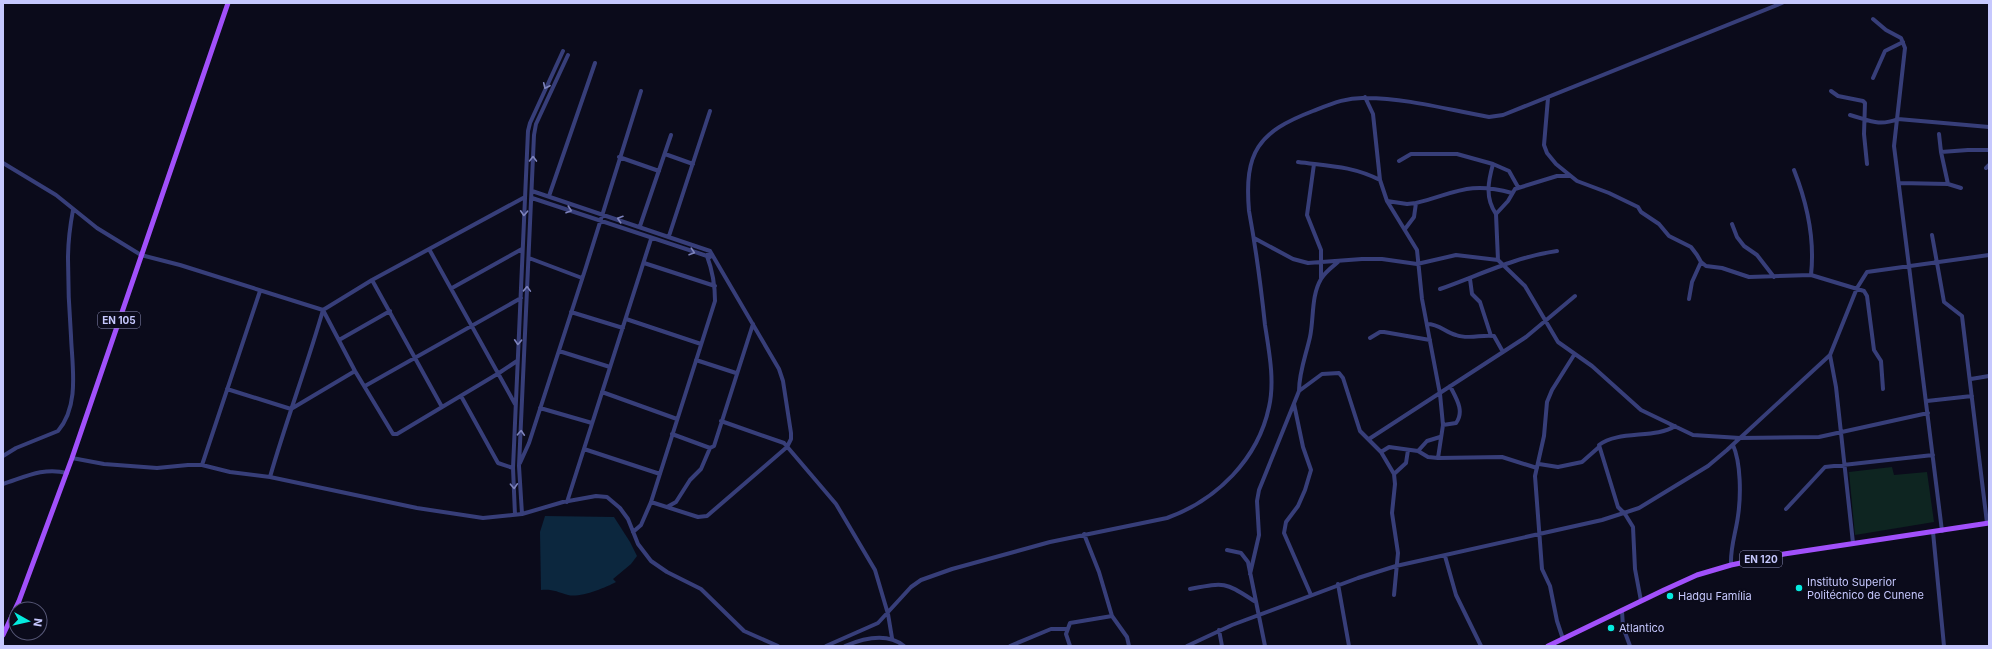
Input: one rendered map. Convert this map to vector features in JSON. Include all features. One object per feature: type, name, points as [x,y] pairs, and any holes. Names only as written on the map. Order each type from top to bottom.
[{"type":"main road","name":"EN 105","points":[[3,635],[19,600],[72,458],[228,3]]},
{"type":"main road","name":"EN 120","points":[[1548,646],[1622,611],[1641,600],[1697,575],[1731,565],[1784,554],[1988,523]]},
{"type":"street","points":[[826,646],[872,627],[888,614],[911,587],[921,580],[960,567],[1084,534],[1167,518],[1202,501],[1237,472],[1249,455],[1265,422],[1271,392],[1269,357],[1254,238],[1249,211],[1248,177],[1257,146],[1263,139],[1282,124],[1298,116],[1338,101],[1351,98],[1388,98],[1489,117],[1503,115],[1782,3]]},
{"type":"street","points":[[1873,19],[1886,30],[1901,38],[1904,42],[1905,48],[1894,146],[1942,531]]},
{"type":"street","points":[[1874,78],[1885,51],[1904,42]]},
{"type":"street","points":[[515,515],[513,468],[528,131],[530,123],[563,51]]},
{"type":"street","points":[[522,514],[519,466],[534,135],[536,124],[568,55]]},
{"type":"street","points":[[550,196],[595,63]]},
{"type":"street","points":[[519,466],[572,312],[641,91]]},
{"type":"street","points":[[1831,91],[1838,96],[1863,101],[1866,105],[1863,118],[1867,164]]},
{"type":"street","points":[[1365,98],[1373,114],[1380,180],[1387,201],[1417,250],[1427,324],[1440,394],[1443,425],[1438,458]]},
{"type":"street","points":[[1548,98],[1544,145],[1547,153],[1556,164],[1570,176],[1589,186],[1609,193],[1638,207],[1641,212],[1659,224],[1669,236],[1690,247],[1698,255],[1700,262],[1692,282],[1689,299]]},
{"type":"street","points":[[669,236],[710,112]]},
{"type":"street","points":[[1850,115],[1863,118],[1874,123],[1887,124],[1898,119],[1989,127]]},
{"type":"street","points":[[1940,134],[1941,152],[1948,184]]},
{"type":"street","points":[[640,226],[671,135]]},
{"type":"street","points":[[1941,152],[1989,150]]},
{"type":"street","points":[[664,154],[693,164]]},
{"type":"street","points":[[1399,160],[1411,154],[1433,156],[1448,154],[1493,164],[1509,170],[1518,187]]},
{"type":"street","points":[[619,158],[659,171]]},
{"type":"street","points":[[1298,162],[1336,165],[1353,169],[1380,180]]},
{"type":"street","points":[[3,163],[56,195],[97,228],[141,255],[180,264],[260,291],[323,310],[355,371],[394,434],[397,434],[517,361]]},
{"type":"street","points":[[1250,574],[1259,535],[1257,501],[1259,490],[1299,391],[1299,379],[1310,336],[1316,293],[1320,279],[1322,263],[1320,250],[1307,215],[1314,164]]},
{"type":"street","points":[[1493,164],[1487,187],[1492,208],[1496,214],[1498,260]]},
{"type":"street","points":[[1794,170],[1807,210],[1812,264],[1811,275]]},
{"type":"street","points":[[1496,214],[1498,210],[1508,202],[1512,193],[1518,187],[1557,176],[1570,176]]},
{"type":"street","points":[[1899,182],[1948,184],[1962,188]]},
{"type":"street","points":[[1387,201],[1407,204],[1458,190],[1487,187],[1512,193]]},
{"type":"street","points":[[532,191],[640,226],[710,251],[782,375],[791,433],[791,439],[787,447],[706,516],[698,517],[651,502]]},
{"type":"street","points":[[270,477],[323,310],[372,280],[525,197]]},
{"type":"street","points":[[532,198],[651,239],[713,258]]},
{"type":"street","points":[[1405,229],[1414,218],[1416,202]]},
{"type":"street","points":[[3,456],[16,448],[58,431],[62,426],[70,406],[74,379],[68,245],[73,210]]},
{"type":"street","points":[[1732,224],[1741,242],[1757,255],[1774,277]]},
{"type":"street","points":[[1932,235],[1944,302],[1962,316],[1988,523]]},
{"type":"street","points":[[1254,238],[1293,259],[1308,263],[1382,259],[1418,264],[1456,255],[1498,260],[1524,286],[1558,342],[1592,366],[1636,406],[1693,435],[1740,438],[1819,437],[1928,413]]},
{"type":"street","points":[[567,502],[651,239]]},
{"type":"street","points":[[430,249],[516,406]]},
{"type":"street","points":[[452,288],[522,249]]},
{"type":"street","points":[[707,256],[710,251]]},
{"type":"street","points":[[1440,290],[1470,279],[1503,264],[1538,254],[1557,251]]},
{"type":"street","points":[[1187,646],[1219,630],[1338,584],[1396,566],[1539,535],[1625,514],[1639,508],[1686,481],[1708,466],[1733,445],[1830,355],[1857,288],[1867,272],[1989,255]]},
{"type":"street","points":[[633,532],[641,525],[651,502],[714,301],[715,286],[712,270],[707,256]]},
{"type":"street","points":[[529,258],[582,278]]},
{"type":"street","points":[[1320,279],[1330,268],[1340,261]]},
{"type":"street","points":[[1700,262],[1706,266],[1722,268],[1749,277],[1811,275],[1864,291],[1867,296],[1874,350],[1881,361],[1883,389]]},
{"type":"street","points":[[644,263],[715,286]]},
{"type":"street","points":[[1470,279],[1472,294],[1480,302],[1490,336]]},
{"type":"street","points":[[372,280],[442,407]]},
{"type":"street","points":[[202,465],[260,291]]},
{"type":"street","points":[[1368,439],[1387,425],[1440,394],[1526,337],[1560,311],[1575,296]]},
{"type":"street","points":[[365,386],[472,324],[521,298]]},
{"type":"street","points":[[339,340],[390,311]]},
{"type":"street","points":[[572,312],[623,328]]},
{"type":"street","points":[[626,319],[701,344]]},
{"type":"street","points":[[666,507],[676,502],[690,480],[702,469],[710,448],[714,446],[736,373],[753,324]]},
{"type":"street","points":[[1427,324],[1438,325],[1446,331],[1464,337],[1494,336],[1503,352]]},
{"type":"street","points":[[1370,338],[1380,332],[1384,332],[1430,340]]},
{"type":"street","points":[[559,351],[610,367]]},
{"type":"street","points":[[1563,639],[1557,621],[1550,586],[1542,569],[1535,489],[1547,402],[1552,390],[1574,354]]},
{"type":"street","points":[[1830,355],[1836,387],[1853,544]]},
{"type":"street","points":[[696,360],[736,373]]},
{"type":"street","points":[[227,389],[291,409],[355,371]]},
{"type":"street","points":[[1299,391],[1322,374],[1339,374],[1343,378],[1360,431],[1381,452],[1394,474],[1395,484],[1392,513],[1398,550],[1394,595]]},
{"type":"street","points":[[1971,380],[1989,376]]},
{"type":"street","points":[[1443,425],[1456,424],[1460,415],[1459,405],[1450,386]]},
{"type":"street","points":[[602,392],[677,419]]},
{"type":"street","points":[[461,396],[498,463],[513,468]]},
{"type":"street","points":[[1926,401],[1972,396]]},
{"type":"street","points":[[1294,404],[1303,447],[1311,470],[1306,490],[1298,506],[1286,522],[1284,533],[1311,595]]},
{"type":"street","points":[[540,408],[592,423]]},
{"type":"street","points":[[721,421],[784,443],[836,504],[875,570],[888,614],[892,638]]},
{"type":"street","points":[[1381,452],[1389,447],[1418,452],[1428,457],[1438,458],[1508,457],[1538,466],[1558,467],[1578,464],[1584,461],[1590,453],[1602,443],[1623,437],[1664,431],[1675,426]]},
{"type":"street","points":[[672,434],[710,448]]},
{"type":"street","points":[[1418,452],[1427,441],[1440,437]]},
{"type":"street","points":[[1731,565],[1731,552],[1739,508],[1738,460],[1733,445]]},
{"type":"street","points":[[1599,447],[1618,507],[1625,514],[1633,527],[1635,569],[1641,600]]},
{"type":"street","points":[[584,449],[660,474]]},
{"type":"street","points":[[1394,474],[1406,463],[1408,450]]},
{"type":"street","points":[[1786,508],[1821,470],[1825,468],[1844,464],[1933,455]]},
{"type":"street","points":[[72,458],[104,464],[157,468],[188,464],[202,465],[230,472],[270,477],[436,511],[483,518],[522,514],[596,496],[607,497],[620,508],[628,519],[638,544],[651,561],[667,572],[702,589],[734,622],[755,637],[778,646]]},
{"type":"street","points":[[3,484],[44,471],[55,470],[66,474]]},
{"type":"street","points":[[1933,532],[1944,646]]},
{"type":"street","points":[[1084,534],[1099,572],[1112,616],[1126,637],[1129,646]]},
{"type":"street","points":[[1227,550],[1241,553],[1246,557],[1265,646]]},
{"type":"street","points":[[1445,556],[1456,595],[1481,646]]},
{"type":"street","points":[[1190,589],[1218,583],[1226,584],[1256,602]]},
{"type":"street","points":[[1338,584],[1349,646]]},
{"type":"street","points":[[1622,611],[1624,627],[1630,646]]},
{"type":"street","points":[[1070,646],[1066,634],[1067,629],[1073,622],[1112,616]]},
{"type":"street","points":[[1010,646],[1051,629],[1067,629]]},
{"type":"street","points":[[1219,630],[1222,646]]},
{"type":"street","points":[[845,646],[864,638],[892,638],[904,646]]},
{"type":"green space","points":[[1892,467],[1894,475],[1927,472],[1934,522],[1855,535],[1849,472]]},
{"type":"water","points":[[545,516],[614,517],[637,556],[631,564],[613,579],[616,582],[599,590],[573,596],[552,590],[541,590],[540,532]]},
{"type":"place","name":"Instituto Superior Politécnico de Cunene","points":[[1799,588]]},
{"type":"place","name":"Hadgu Família","points":[[1670,596]]},
{"type":"place","name":"Atlantico","points":[[1611,628]]}]
